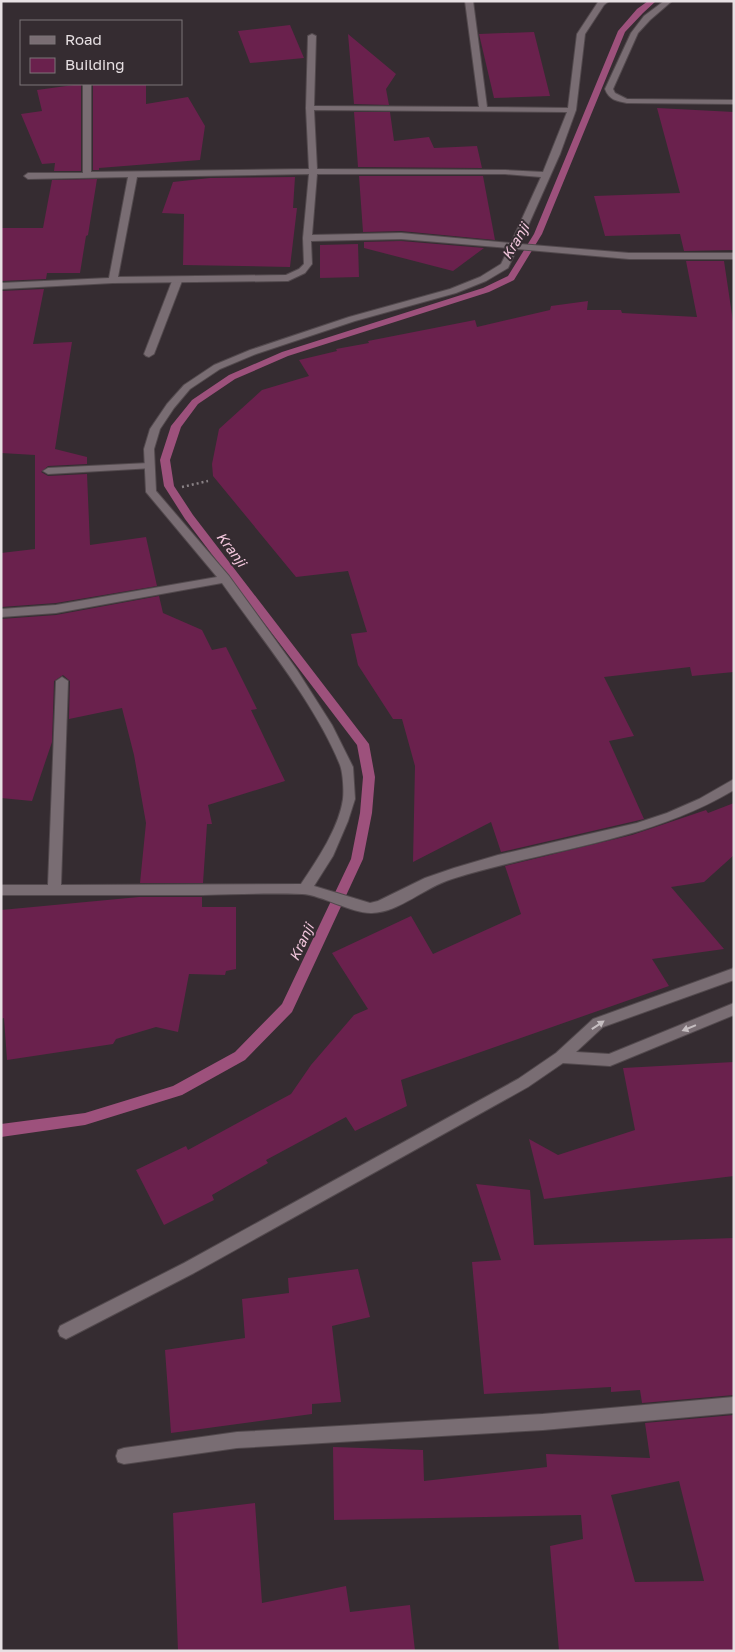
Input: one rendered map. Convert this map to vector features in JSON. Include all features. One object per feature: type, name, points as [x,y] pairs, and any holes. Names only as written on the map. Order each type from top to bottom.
[{"type":"street","points":[[469,1],[483,109]]},
{"type":"street","points":[[310,890],[329,852],[349,799],[347,767],[328,728],[293,673],[225,579],[151,492],[149,449],[155,428],[187,387],[217,367],[262,349],[352,319],[453,291],[483,280],[505,266],[516,246],[556,154],[572,110],[581,34],[601,4],[606,1]]},
{"type":"street","points":[[669,1],[647,18],[635,33],[609,89],[610,94],[617,99],[627,101],[734,102]]},
{"type":"street","points":[[1,286],[112,280],[177,281],[288,278],[302,271],[308,264],[307,238],[313,171],[310,108],[312,36]]},
{"type":"street","points":[[87,85],[87,174]]},
{"type":"street","points":[[310,108],[572,110]]},
{"type":"street","points":[[28,176],[313,171],[505,172],[546,175]]},
{"type":"street","points":[[112,280],[133,174]]},
{"type":"street","points":[[307,238],[401,236],[629,256],[734,256]]},
{"type":"street","points":[[149,354],[177,281]]},
{"type":"street","points":[[48,471],[149,466]]},
{"type":"street","points":[[1,613],[56,609],[225,579]]},
{"type":"street","points":[[54,889],[62,681]]},
{"type":"street","points":[[1,890],[310,890],[370,908],[380,907],[426,883],[466,869],[636,828],[707,801],[734,784]]},
{"type":"street","points":[[66,1330],[214,1254],[523,1084],[561,1058],[598,1023],[734,974]]},
{"type":"street","points":[[561,1058],[610,1060],[734,1009]]},
{"type":"street","points":[[124,1456],[237,1440],[543,1422],[734,1405]]},
{"type":"path","points":[[190,486],[208,481]]},
{"type":"building","points":[[290,25],[304,58],[250,63],[238,31]]},
{"type":"building","points":[[534,32],[550,96],[494,98],[479,34]]},
{"type":"building","points":[[348,34],[396,74],[386,89],[389,105],[354,104]]},
{"type":"building","points":[[81,85],[81,171],[54,171],[55,163],[42,164],[21,114],[42,111],[37,90]]},
{"type":"building","points":[[93,85],[146,85],[146,104],[188,97],[205,126],[200,160],[93,170]]},
{"type":"building","points":[[657,108],[734,112],[734,250],[684,251],[680,234],[605,236],[594,196],[680,193]]},
{"type":"building","points":[[354,112],[390,112],[394,141],[429,137],[434,148],[477,146],[482,168],[358,167]]},
{"type":"building","points":[[359,176],[483,176],[495,240],[401,231],[363,232]]},
{"type":"building","points":[[295,177],[293,208],[297,208],[290,267],[183,265],[184,214],[162,213],[173,182],[210,178]]},
{"type":"building","points":[[97,179],[80,273],[47,273],[46,279],[1,281],[1,228],[43,228],[52,180]]},
{"type":"building","points":[[401,241],[484,248],[453,271],[364,248],[364,242]]},
{"type":"building","points":[[358,244],[359,277],[320,278],[320,245]]},
{"type":"building","points":[[686,261],[724,261],[734,328],[734,672],[692,676],[690,667],[604,677],[634,736],[609,741],[644,819],[501,852],[491,822],[413,862],[415,766],[402,719],[393,719],[358,665],[351,634],[367,632],[348,571],[296,577],[213,476],[212,464],[219,429],[262,390],[309,376],[299,360],[337,351],[336,349],[369,343],[368,341],[475,320],[477,327],[550,310],[551,306],[588,301],[587,310],[621,310],[622,313],[697,317]]},
{"type":"building","points":[[44,289],[33,344],[72,342],[55,449],[87,457],[87,464],[48,466],[41,472],[48,476],[87,474],[90,545],[146,537],[157,586],[56,603],[1,607],[1,553],[35,549],[35,455],[1,453],[1,291]]},
{"type":"building","points":[[159,596],[163,613],[202,630],[212,650],[226,647],[257,709],[251,710],[285,781],[208,805],[212,824],[207,824],[203,883],[140,883],[146,823],[134,755],[122,708],[69,719],[70,681],[63,675],[54,681],[52,742],[32,801],[1,798],[1,619],[56,615]]},
{"type":"building","points":[[734,803],[734,855],[704,882],[671,887],[724,949],[652,959],[669,986],[401,1080],[407,1106],[355,1131],[346,1117],[266,1160],[268,1163],[212,1195],[214,1200],[164,1225],[136,1170],[186,1146],[188,1150],[291,1094],[311,1065],[354,1015],[368,1009],[332,953],[411,916],[433,954],[521,914],[505,866],[632,835],[706,810],[708,813]]},
{"type":"building","points":[[139,897],[202,897],[202,907],[236,907],[236,969],[226,971],[225,975],[189,974],[178,1032],[156,1027],[116,1039],[113,1044],[7,1060],[4,1018],[1,1019],[1,910]]},
{"type":"building","points":[[734,1062],[734,1176],[544,1199],[529,1139],[558,1155],[635,1130],[623,1068]]},
{"type":"building","points":[[476,1184],[530,1190],[534,1245],[734,1238],[734,1395],[642,1403],[640,1390],[611,1392],[611,1387],[484,1394],[472,1262],[501,1260]]},
{"type":"building","points":[[358,1269],[370,1317],[332,1326],[341,1402],[312,1404],[312,1414],[171,1433],[165,1350],[245,1338],[242,1299],[289,1293],[288,1278]]},
{"type":"building","points":[[734,1415],[734,1651],[559,1651],[550,1546],[583,1539],[581,1515],[334,1520],[333,1447],[423,1450],[424,1481],[547,1467],[546,1454],[650,1458],[645,1423]],"holes":[[[679,1481],[704,1581],[635,1582],[611,1495]]]},
{"type":"building","points":[[255,1503],[262,1603],[346,1586],[350,1612],[410,1605],[415,1651],[178,1651],[173,1513]]},
{"type":"waterway","name":"Kranji","points":[[1,1131],[85,1119],[177,1091],[240,1056],[287,1008],[357,859],[366,813],[369,777],[363,744],[189,517],[169,486],[165,460],[176,426],[195,402],[232,377],[285,354],[486,290],[511,278],[538,234],[622,31],[640,11],[653,1]]}]
